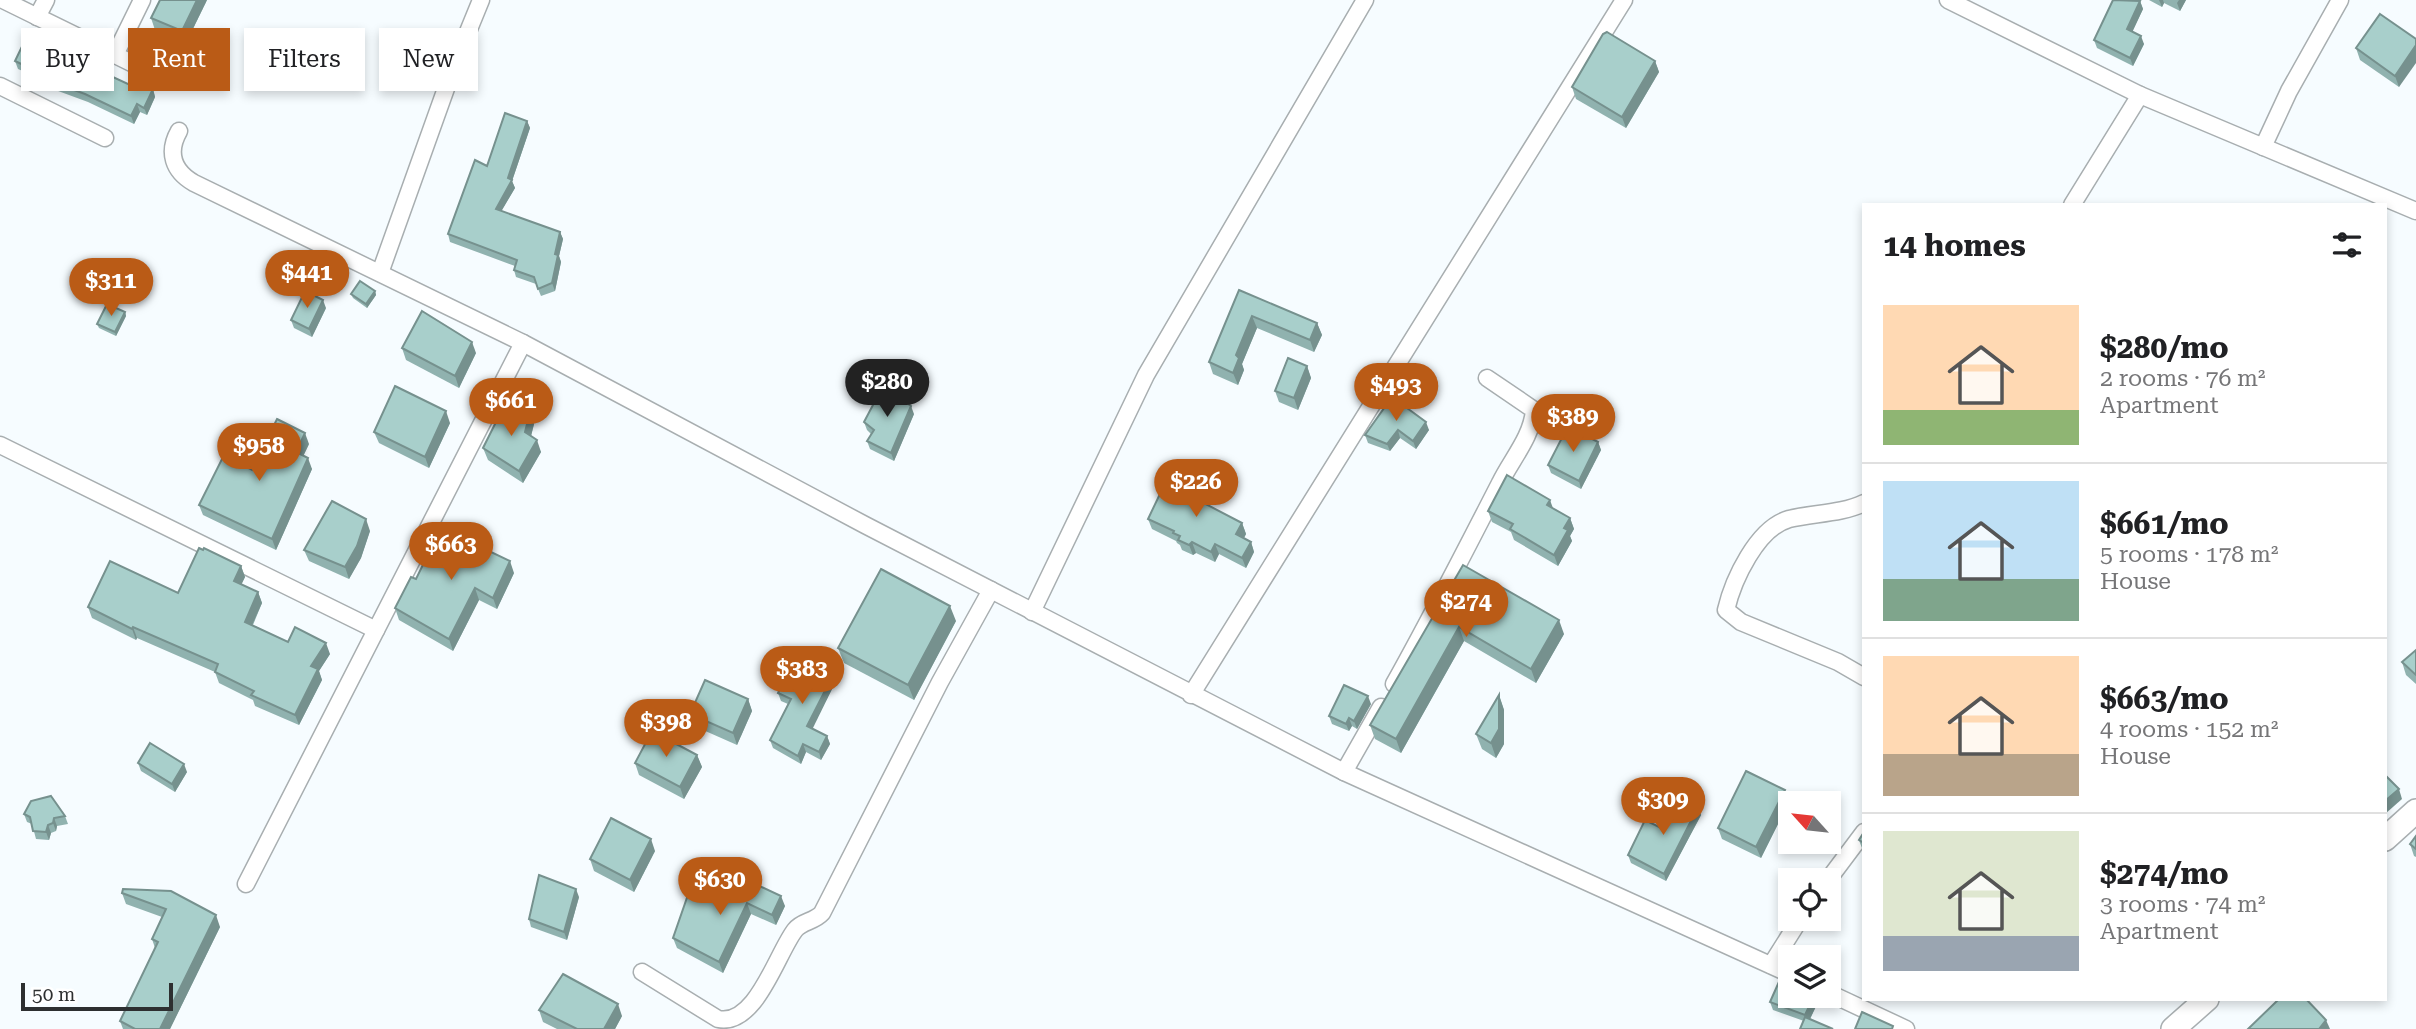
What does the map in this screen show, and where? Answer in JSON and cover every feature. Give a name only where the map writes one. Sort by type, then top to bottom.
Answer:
[{"type":"main road","points":[[2387,837],[2416,811]]},
{"type":"main road","points":[[2173,1029],[2205,1001]]},
{"type":"street","points":[[3,0],[128,61]]},
{"type":"street","points":[[37,17],[46,0]]},
{"type":"street","points":[[115,55],[142,0]]},
{"type":"street","points":[[380,273],[454,66],[481,0]]},
{"type":"street","points":[[1032,612],[1146,375],[1365,0]]},
{"type":"street","points":[[1191,695],[1624,0]]},
{"type":"street","points":[[1948,0],[2140,95],[2416,211]]},
{"type":"street","points":[[2263,147],[2289,92],[2340,0]]},
{"type":"street","points":[[0,86],[105,138]]},
{"type":"street","points":[[2073,203],[2140,95]]},
{"type":"street","points":[[179,131],[172,146],[172,155],[178,172],[185,178],[523,344],[1191,695],[1344,772],[1778,968]]},
{"type":"street","points":[[246,884],[523,344]]},
{"type":"street","points":[[1344,772],[1443,598],[1533,423],[1534,410],[1487,378]]},
{"type":"street","points":[[0,445],[376,631]]},
{"type":"street","points":[[1862,503],[1787,520],[1772,526],[1757,542],[1730,591],[1726,610],[1741,622],[1838,662],[1862,676]]},
{"type":"street","points":[[642,972],[718,1019],[733,1019],[746,1010],[764,987],[797,928],[817,919],[822,913],[940,682],[991,590]]},
{"type":"street","points":[[1837,868],[1862,835]]},
{"type":"street","points":[[1771,965],[1792,931]]},
{"type":"street","points":[[1841,999],[1906,1029]]},
{"type":"building","points":[[160,0],[197,0],[183,28],[175,28],[151,18]]},
{"type":"building","points":[[2113,0],[2140,1],[2127,29],[2141,36],[2130,58],[2094,40]]},
{"type":"building","points":[[2380,14],[2416,39],[2416,45],[2395,76],[2356,48]]},
{"type":"building","points":[[1607,32],[1655,61],[1622,117],[1572,87],[1603,34]]},
{"type":"building","points":[[21,48],[21,64],[15,61]]},
{"type":"building","points":[[114,78],[128,84],[128,91],[152,91],[144,108],[137,104],[131,116],[77,91],[114,91]]},
{"type":"building","points":[[505,113],[527,121],[508,178],[512,180],[496,209],[560,232],[552,283],[538,289],[534,277],[514,270],[517,260],[448,234],[475,160],[487,166]]},
{"type":"building","points":[[360,281],[375,291],[366,304],[351,294]]},
{"type":"building","points":[[1239,290],[1317,323],[1310,340],[1252,316],[1236,355],[1239,358],[1233,373],[1209,362]]},
{"type":"building","points":[[305,291],[323,300],[309,329],[291,320]]},
{"type":"building","points":[[107,304],[125,312],[115,332],[97,324]]},
{"type":"building","points":[[422,311],[472,342],[455,376],[402,348]]},
{"type":"building","points":[[1288,358],[1307,366],[1294,398],[1275,391]]},
{"type":"building","points":[[395,386],[446,411],[425,457],[374,432]]},
{"type":"building","points":[[883,386],[911,406],[891,453],[867,441],[874,430],[864,422]]},
{"type":"building","points":[[1392,397],[1426,422],[1413,441],[1398,430],[1387,444],[1365,435]]},
{"type":"building","points":[[512,403],[530,412],[525,432],[537,440],[519,471],[483,448],[498,418],[502,420]]},
{"type":"building","points":[[277,419],[305,433],[296,452],[308,458],[272,539],[199,505],[224,455],[252,470]]},
{"type":"building","points":[[1568,426],[1598,442],[1579,481],[1548,465]]},
{"type":"building","points":[[1169,475],[1203,491],[1196,499],[1242,523],[1236,534],[1251,542],[1242,558],[1215,544],[1211,552],[1192,542],[1189,545],[1178,540],[1180,536],[1173,533],[1174,531],[1148,519]]},
{"type":"building","points":[[1507,475],[1550,500],[1547,505],[1570,518],[1564,528],[1568,530],[1554,555],[1510,529],[1513,524],[1488,511]]},
{"type":"building","points":[[332,501],[366,519],[357,546],[345,567],[304,550]]},
{"type":"building","points":[[441,528],[510,561],[493,598],[475,588],[449,639],[395,608],[411,577],[416,579]]},
{"type":"building","points":[[199,548],[241,566],[234,581],[258,592],[245,622],[288,642],[295,627],[326,643],[311,666],[318,669],[295,715],[251,695],[254,691],[215,672],[218,664],[133,627],[132,629],[88,607],[110,561],[178,593]]},
{"type":"building","points":[[1463,565],[1559,620],[1531,669],[1459,627],[1396,739],[1370,725]]},
{"type":"building","points":[[881,569],[950,606],[908,685],[838,648]]},
{"type":"building","points":[[2416,650],[2416,675],[2402,662]]},
{"type":"building","points":[[797,655],[834,673],[807,726],[827,736],[819,752],[803,744],[798,756],[770,740],[791,699],[778,693]]},
{"type":"building","points":[[705,680],[748,699],[733,733],[690,714]]},
{"type":"building","points":[[1344,685],[1368,696],[1354,721],[1349,718],[1346,724],[1329,716]]},
{"type":"building","points":[[1499,695],[1499,729],[1491,743],[1476,734]]},
{"type":"building","points":[[652,731],[697,755],[680,787],[635,763]]},
{"type":"building","points":[[150,743],[184,764],[172,784],[138,763]]},
{"type":"building","points":[[1746,771],[1785,790],[1778,791],[1778,804],[1756,847],[1718,828]]},
{"type":"building","points":[[2387,777],[2399,789],[2387,799]]},
{"type":"building","points":[[51,796],[65,816],[54,818],[46,832],[33,831],[30,817],[24,814],[31,801]]},
{"type":"building","points":[[1677,797],[1698,807],[1664,874],[1628,855],[1645,820],[1661,828]]},
{"type":"building","points":[[611,818],[651,839],[630,880],[590,859]]},
{"type":"building","points":[[2416,836],[2416,849],[2410,844]]},
{"type":"building","points":[[539,875],[576,889],[564,932],[529,919]]},
{"type":"building","points":[[736,875],[781,896],[772,915],[747,903],[719,962],[673,938],[690,889],[722,907]]},
{"type":"building","points":[[123,889],[171,891],[216,915],[160,1029],[135,1029],[120,1021],[158,942],[152,939],[166,909],[122,893]]},
{"type":"building","points":[[563,974],[618,1004],[604,1029],[577,1029],[539,1010]]},
{"type":"building","points":[[1778,984],[1778,1005],[1770,1002]]},
{"type":"building","points":[[2277,1001],[2308,1001],[2326,1020],[2319,1029],[2248,1029]]},
{"type":"building","points":[[1786,1008],[1808,1008],[1805,1015]]},
{"type":"building","points":[[1862,1012],[1893,1026],[1892,1029],[1855,1029]]},
{"type":"building","points":[[1805,1017],[1833,1029],[1800,1029]]}]
